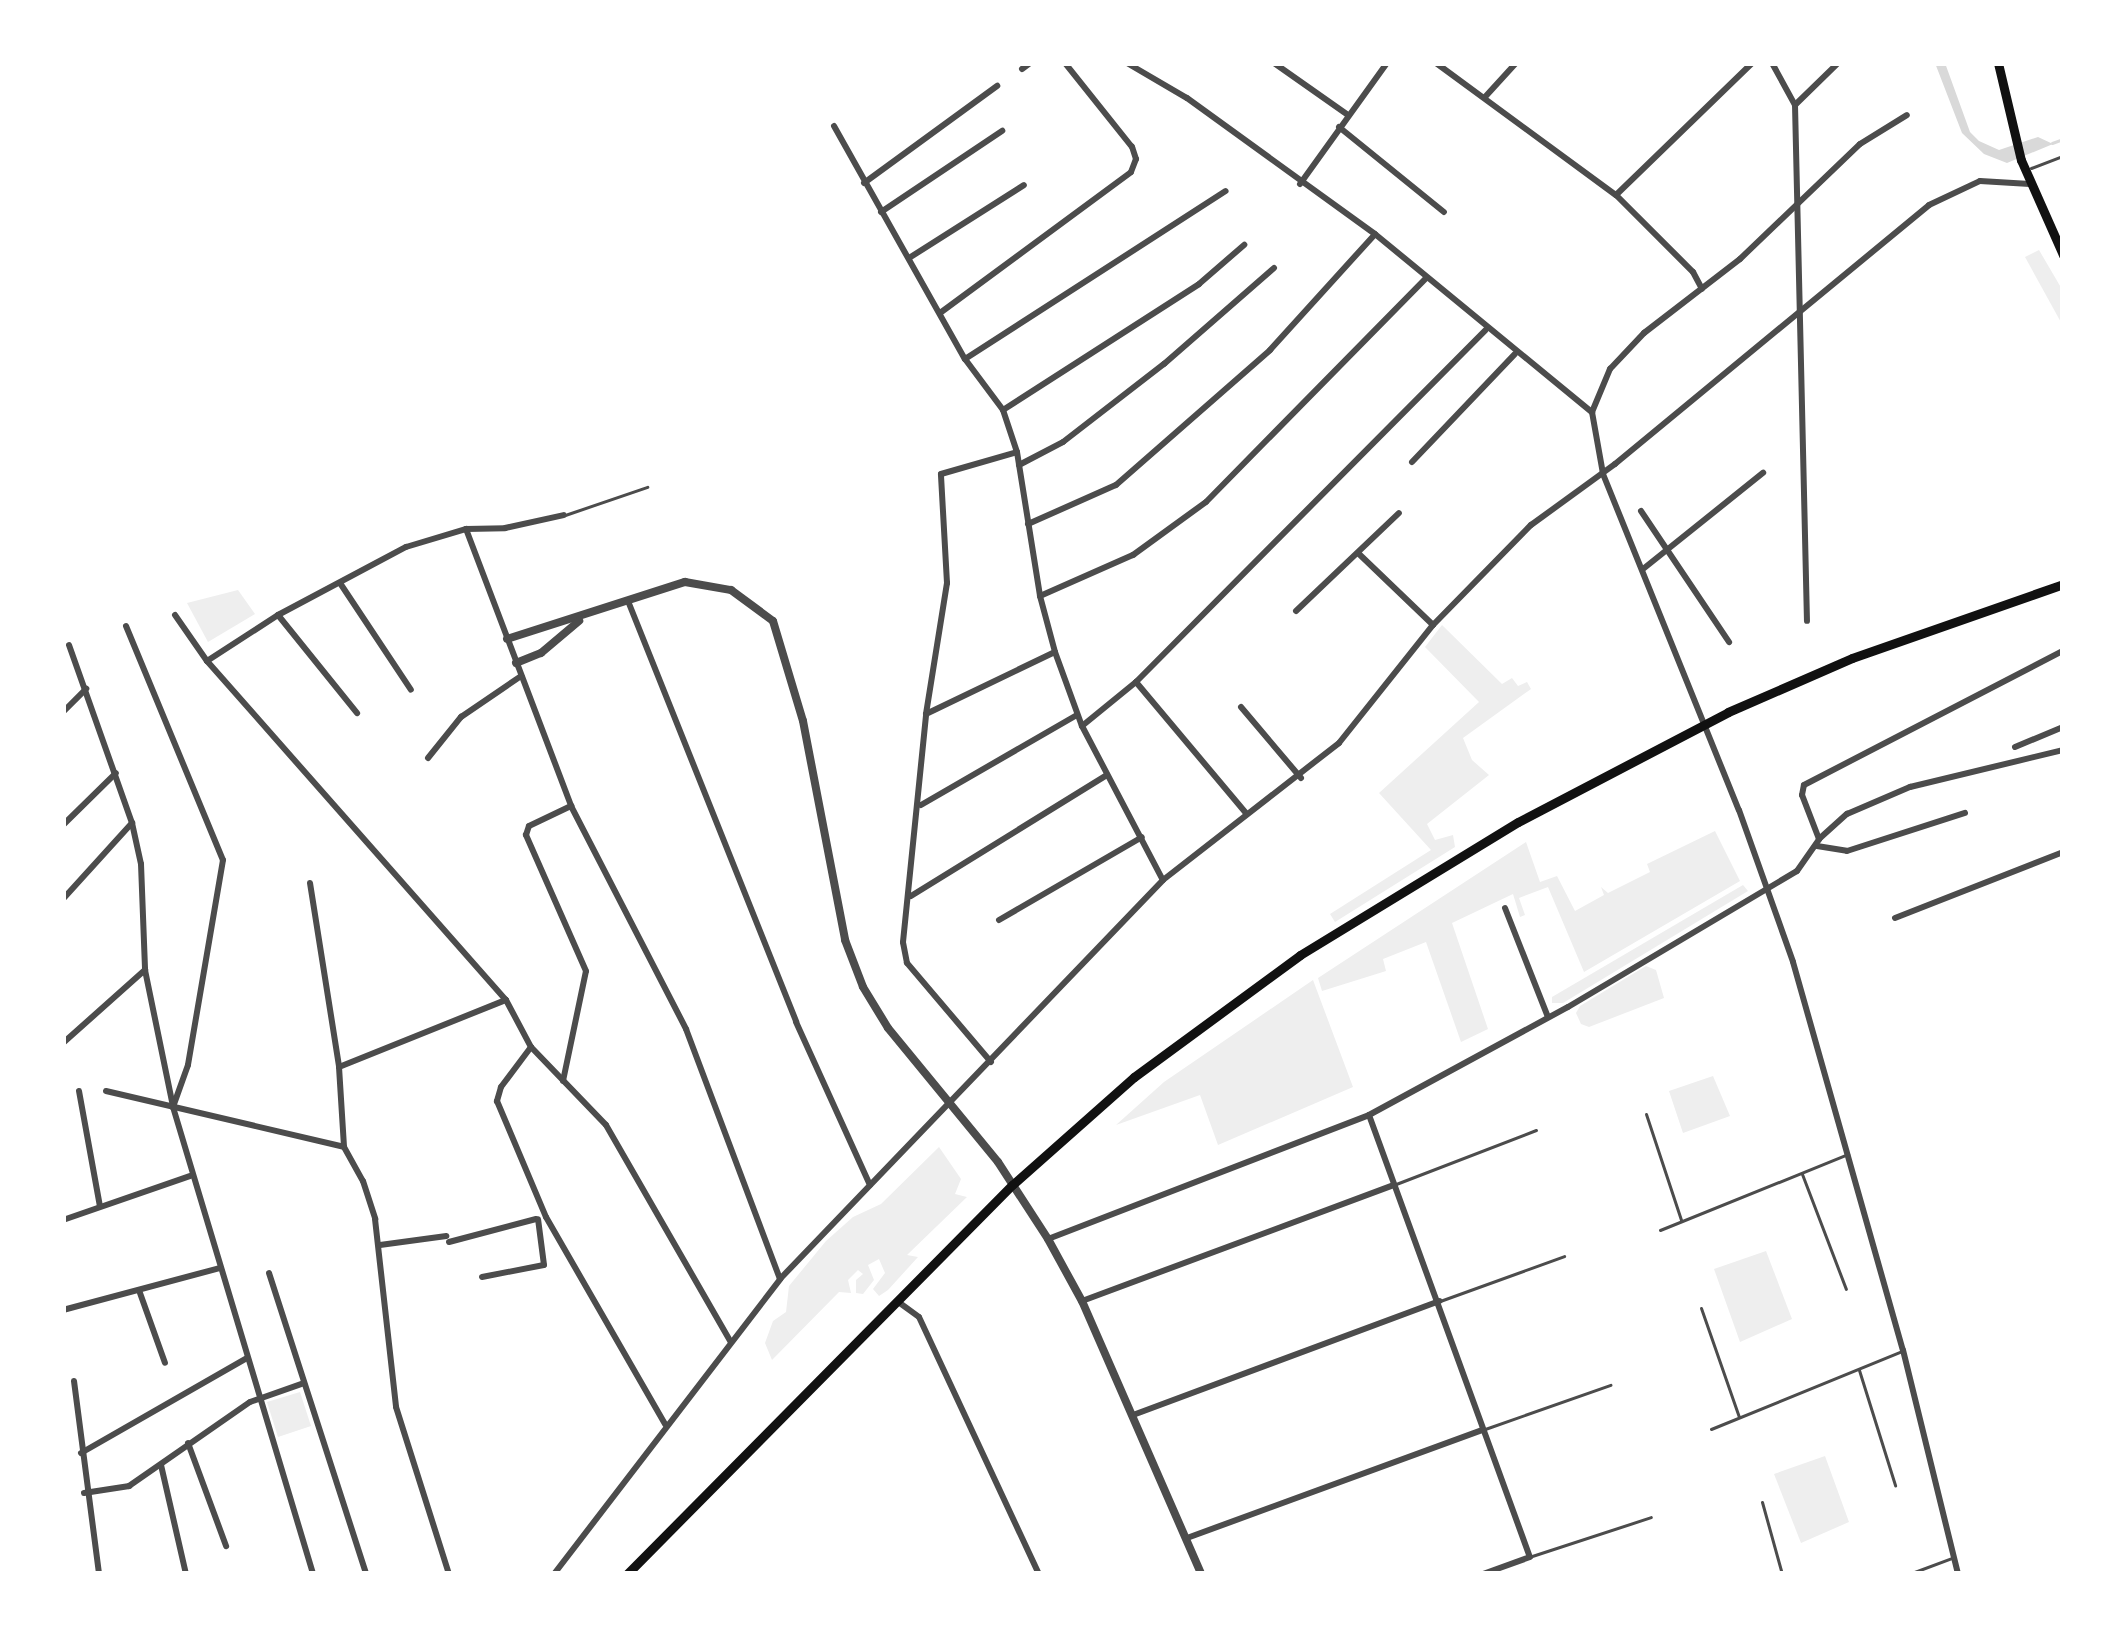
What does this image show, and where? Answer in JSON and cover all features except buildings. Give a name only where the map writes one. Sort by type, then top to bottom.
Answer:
[{"type":"main road","points":[[1998,63],[2022,165],[2063,255]]},
{"type":"main road","points":[[627,1574],[1012,1185],[1134,1077],[1300,955],[1518,821],[1701,726],[1832,666],[2063,586]]},
{"type":"street","points":[[940,313],[1132,172],[1132,147],[1065,63]]},
{"type":"street","points":[[1127,63],[1187,98],[1375,234],[1486,331],[1592,412]]},
{"type":"street","points":[[1274,63],[1348,115]]},
{"type":"street","points":[[1300,184],[1384,66],[1374,63]]},
{"type":"street","points":[[1436,63],[1616,195],[1693,272],[1702,290]]},
{"type":"street","points":[[1485,97],[1516,63]]},
{"type":"street","points":[[1616,195],[1752,63]]},
{"type":"street","points":[[1772,63],[1795,105],[1807,621]]},
{"type":"street","points":[[1795,105],[1838,63]]},
{"type":"street","points":[[864,183],[997,86]]},
{"type":"street","points":[[1907,115],[1860,144],[1702,290],[1644,333],[1610,369],[1592,412],[1603,474],[1769,888],[1904,1350],[1958,1574]]},
{"type":"street","points":[[834,126],[965,359],[1003,410],[1017,452],[1040,596],[1055,652],[1082,726],[1163,880]]},
{"type":"street","points":[[1339,127],[1444,212]]},
{"type":"street","points":[[881,212],[1002,131]]},
{"type":"street","points":[[554,1574],[780,1280],[1163,880],[1246,814],[1301,778],[1370,708],[1433,625],[1531,525],[1603,474],[1945,195],[1989,180],[2030,184]]},
{"type":"street","points":[[910,259],[1024,185]]},
{"type":"street","points":[[965,359],[1226,190]]},
{"type":"street","points":[[1028,524],[1116,485],[1270,350],[1375,234]]},
{"type":"street","points":[[1003,410],[1199,284],[1244,245]]},
{"type":"street","points":[[1019,466],[1063,442],[1164,364],[1274,268]]},
{"type":"street","points":[[1040,596],[1133,555],[1205,502],[1427,277]]},
{"type":"street","points":[[1082,726],[1136,682],[1486,331]]},
{"type":"street","points":[[1412,462],[1516,354]]},
{"type":"street","points":[[991,1063],[907,963],[903,942],[921,805],[926,714],[947,584],[941,474],[1017,452]]},
{"type":"street","points":[[1643,569],[1763,472]]},
{"type":"street","points":[[1641,511],[1729,642]]},
{"type":"street","points":[[1296,611],[1399,513]]},
{"type":"street","points":[[207,661],[278,615],[406,547],[466,529],[505,528],[564,515]]},
{"type":"street","points":[[466,529],[571,806],[686,1029],[780,1280]]},
{"type":"street","points":[[1357,553],[1433,625]]},
{"type":"street","points":[[339,581],[411,690]]},
{"type":"street","points":[[507,639],[580,620],[672,583],[700,582],[746,597],[773,621],[786,650],[803,721],[852,962],[888,1028],[952,1103],[1048,1239],[1082,1301],[1201,1574]]},
{"type":"street","points":[[626,598],[796,1022],[870,1185]]},
{"type":"street","points":[[175,614],[207,661],[506,1000],[531,1047],[606,1125],[732,1343]]},
{"type":"street","points":[[278,615],[357,713]]},
{"type":"street","points":[[516,663],[541,653],[580,620]]},
{"type":"street","points":[[125,626],[135,657],[160,699],[223,860],[188,1065],[173,1107]]},
{"type":"street","points":[[68,645],[132,823],[141,864],[146,970],[173,1107],[309,1572]]},
{"type":"street","points":[[1818,842],[1802,795],[1804,785],[2063,651]]},
{"type":"street","points":[[926,714],[1055,652]]},
{"type":"street","points":[[428,758],[461,717],[520,676]]},
{"type":"street","points":[[1136,682],[1246,814]]},
{"type":"street","points":[[63,712],[87,688]]},
{"type":"street","points":[[1241,706],[1301,778]]},
{"type":"street","points":[[921,805],[1077,715]]},
{"type":"street","points":[[2015,747],[2063,727]]},
{"type":"street","points":[[1048,1239],[1369,1114],[1548,1017],[1797,871],[1847,814],[1910,787],[2063,751]]},
{"type":"street","points":[[63,825],[117,772]]},
{"type":"street","points":[[910,897],[1107,775]]},
{"type":"street","points":[[563,1082],[586,971],[526,835],[529,826],[571,806]]},
{"type":"street","points":[[1818,842],[1847,851],[1965,813]]},
{"type":"street","points":[[63,899],[132,823]]},
{"type":"street","points":[[999,920],[1142,837]]},
{"type":"street","points":[[1895,917],[2063,852]]},
{"type":"street","points":[[310,883],[339,1067],[344,1148],[363,1180],[380,1246],[396,1407],[449,1574]]},
{"type":"street","points":[[1505,908],[1548,1017]]},
{"type":"street","points":[[63,1043],[146,970]]},
{"type":"street","points":[[339,1067],[506,1000]]},
{"type":"street","points":[[531,1047],[501,1087],[497,1101],[542,1218],[665,1424]]},
{"type":"street","points":[[79,1091],[100,1206]]},
{"type":"street","points":[[106,1091],[344,1148]]},
{"type":"street","points":[[1369,1114],[1530,1557],[1483,1574]]},
{"type":"street","points":[[63,1220],[191,1176]]},
{"type":"street","points":[[1082,1301],[1394,1185]]},
{"type":"street","points":[[380,1246],[447,1239],[542,1218]]},
{"type":"street","points":[[482,1277],[544,1264],[542,1218]]},
{"type":"street","points":[[63,1310],[220,1268]]},
{"type":"street","points":[[269,1273],[366,1574]]},
{"type":"street","points":[[140,1293],[165,1363]]},
{"type":"street","points":[[897,1301],[919,1317],[1039,1574]]},
{"type":"street","points":[[1133,1415],[1439,1301]]},
{"type":"street","points":[[81,1453],[247,1358]]},
{"type":"street","points":[[74,1381],[99,1574]]},
{"type":"street","points":[[85,1493],[129,1486],[258,1397],[304,1383]]},
{"type":"street","points":[[1187,1538],[1483,1429]]},
{"type":"street","points":[[188,1443],[226,1546]]},
{"type":"street","points":[[160,1465],[186,1574]]},
{"type":"lane","points":[[2022,165],[2063,156]]},
{"type":"lane","points":[[564,515],[647,487]]},
{"type":"lane","points":[[1646,1114],[1681,1222]]},
{"type":"lane","points":[[1394,1185],[1535,1130]]},
{"type":"lane","points":[[1660,1230],[1849,1154]]},
{"type":"lane","points":[[1802,1173],[1846,1289]]},
{"type":"lane","points":[[1439,1301],[1564,1256]]},
{"type":"lane","points":[[1701,1308],[1740,1418]]},
{"type":"lane","points":[[1711,1429],[1904,1350]]},
{"type":"lane","points":[[1858,1369],[1895,1485]]},
{"type":"lane","points":[[1483,1429],[1610,1385]]},
{"type":"lane","points":[[1762,1502],[1782,1574]]},
{"type":"lane","points":[[1530,1557],[1651,1517]]},
{"type":"lane","points":[[1909,1574],[1956,1557]]},
{"type":"shaded area","points":[[1935,63],[1945,63],[1970,132],[1979,141],[1999,150],[2038,137],[2053,144],[2007,163],[1984,154],[1962,133]]},
{"type":"shaded area","points":[[2039,250],[2063,291],[2063,326],[2025,257]]},
{"type":"shaded area","points":[[238,590],[255,614],[208,642],[187,603]]},
{"type":"shaded area","points":[[1442,625],[1502,684],[1512,678],[1518,686],[1527,682],[1531,689],[1463,738],[1472,760],[1489,775],[1427,824],[1435,840],[1453,835],[1455,847],[1335,922],[1330,914],[1431,850],[1379,793],[1479,702],[1425,647]]},
{"type":"shaded area","points":[[1715,831],[1740,881],[1584,972],[1548,887],[1519,898],[1525,915],[1520,917],[1513,894],[1452,923],[1488,1029],[1461,1042],[1426,942],[1383,959],[1386,971],[1322,991],[1318,978],[1526,842],[1540,882],[1557,876],[1575,911],[1604,895],[1601,887],[1608,893],[1650,872],[1647,864]]},
{"type":"shaded area","points":[[1743,885],[1748,891],[1563,1003],[1552,1003],[1552,997]]},
{"type":"shaded area","points":[[1646,966],[1656,970],[1664,998],[1589,1027],[1581,1024],[1576,1013],[1580,1006]]},
{"type":"shaded area","points":[[1313,980],[1353,1087],[1218,1145],[1200,1095],[1116,1125],[1164,1082]]},
{"type":"shaded area","points":[[1713,1076],[1730,1116],[1683,1133],[1669,1091]]},
{"type":"shaded area","points":[[939,1147],[961,1179],[955,1194],[967,1197],[907,1255],[918,1257],[888,1290],[879,1296],[873,1289],[885,1273],[879,1259],[868,1265],[874,1280],[863,1294],[856,1293],[856,1280],[863,1274],[858,1270],[848,1280],[851,1293],[839,1292],[772,1360],[765,1343],[773,1321],[786,1312],[789,1286],[826,1241],[853,1217],[881,1204]]},
{"type":"shaded area","points":[[1766,1251],[1792,1319],[1740,1342],[1714,1269]]},
{"type":"shaded area","points":[[300,1392],[311,1426],[278,1437],[267,1402]]},
{"type":"shaded area","points":[[1825,1456],[1849,1522],[1801,1543],[1774,1474]]},
{"type":"waterway","points":[[2052,143],[2063,139]]}]
